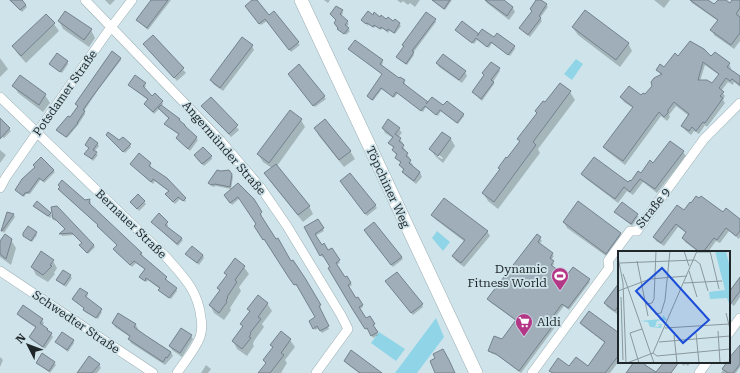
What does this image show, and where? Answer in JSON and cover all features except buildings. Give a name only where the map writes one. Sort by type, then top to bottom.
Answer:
[{"type":"street","name":"Angermünder Straße","points":[[84,0],[220,140],[261,188],[287,226],[342,315],[348,329],[316,373]]},
{"type":"street","name":"Potsdamer Straße","points":[[0,188],[6,177],[132,0]]},
{"type":"street","name":"Töpchiner Weg","points":[[300,0],[476,373]]},
{"type":"street","name":"Bernauer Straße","points":[[0,97],[166,258],[194,292],[201,313],[202,323],[200,336],[189,356],[177,373]]},
{"type":"street","name":"Straße 9","points":[[532,373],[609,268],[608,261],[630,231],[637,231],[704,139],[740,103]]},
{"type":"street","name":"Schwedter Straße","points":[[0,271],[152,373]]},
{"type":"street","points":[[730,332],[740,318]]},
{"type":"street","points":[[699,373],[706,363]]},
{"type":"shaded area","points":[[576,59],[583,64],[572,80],[564,74]]},
{"type":"shaded area","points":[[437,231],[450,242],[443,251],[432,238]]},
{"type":"shaded area","points":[[436,318],[444,337],[417,373],[395,373]]},
{"type":"shaded area","points":[[379,332],[405,349],[396,361],[371,343]]},
{"type":"place","name":"Dynamic Fitness World","points":[[560,291]]},
{"type":"place","name":"Aldi","points":[[524,337]]}]
